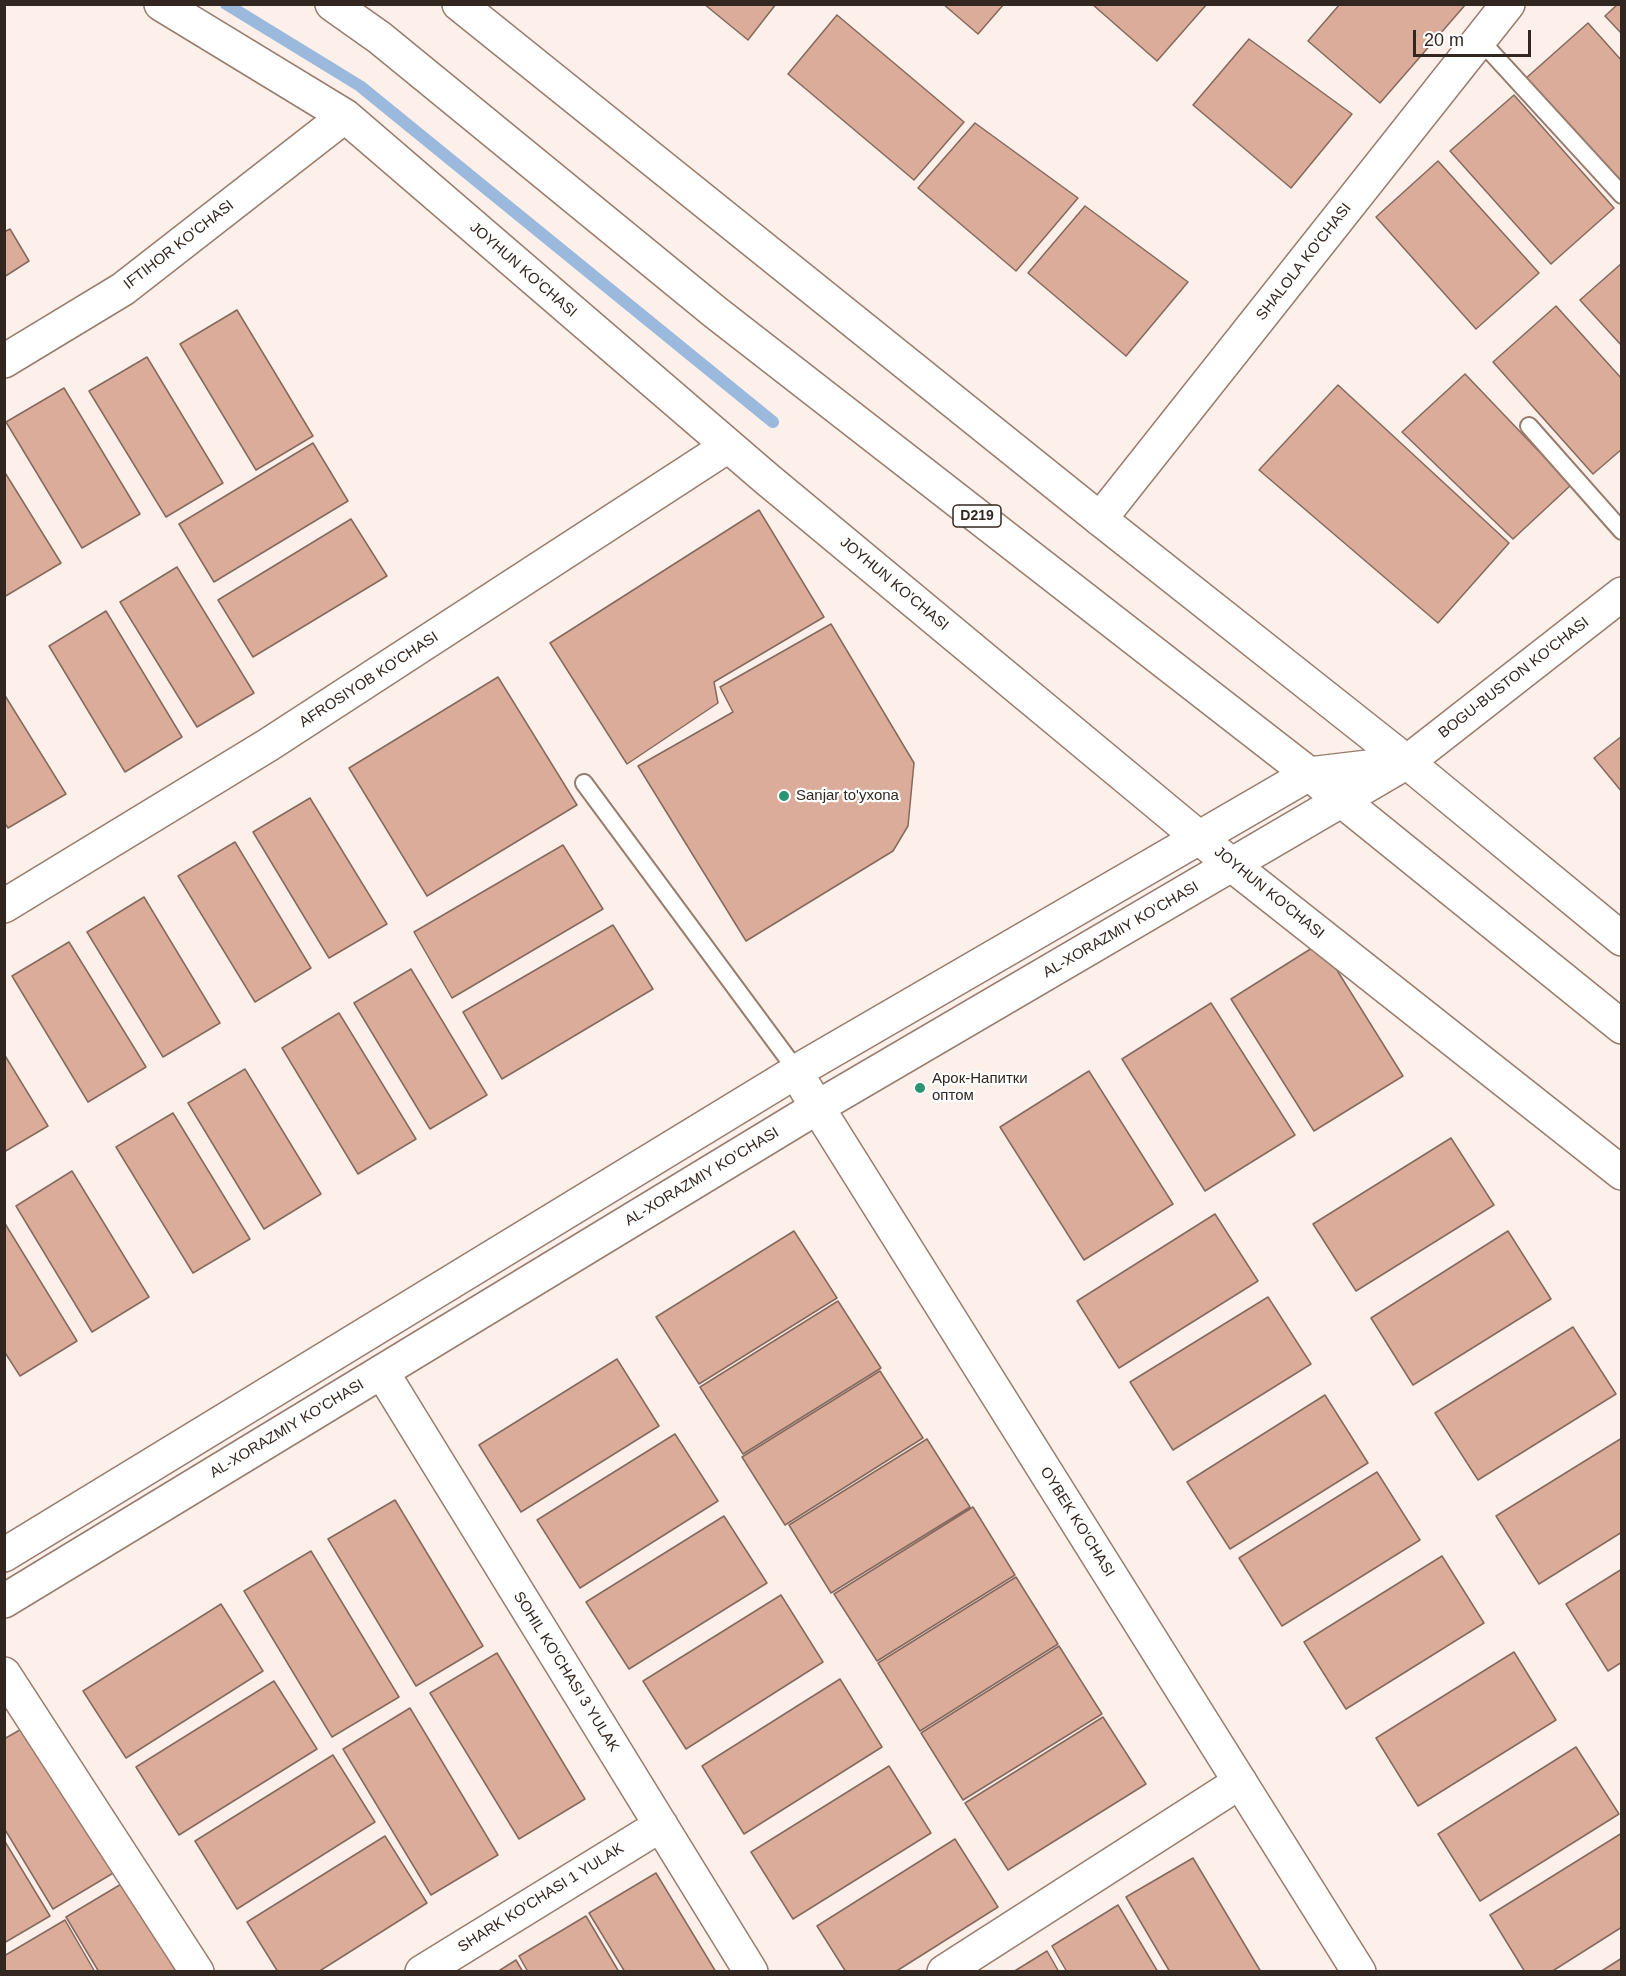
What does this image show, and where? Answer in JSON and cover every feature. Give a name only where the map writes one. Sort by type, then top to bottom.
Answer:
[{"type":"street","name":"JOYHUN KO'CHASI","points":[[161,4],[345,116],[728,446],[1232,865],[1622,1173]]},
{"type":"street","name":"D219","points":[[332,4],[380,38],[715,312],[1309,774],[1622,1026]]},
{"type":"street","points":[[459,4],[1100,519],[1407,762],[1622,939]]},
{"type":"street","name":"SHALOLA KO'CHASI","points":[[1100,519],[1508,4]]},
{"type":"street","name":"IFTIHOR KO'CHASI","points":[[4,361],[123,289],[345,116]]},
{"type":"street","name":"AFROSIYOB KO'CHASI","points":[[4,906],[268,745],[728,446]]},
{"type":"street","name":"BOGU-BUSTON KO'CHASI","points":[[1407,762],[1622,594]]},
{"type":"street","points":[[4,1555],[797,1071],[1309,774],[1407,762]]},
{"type":"street","name":"AL-XORAZMIY KO’CHASI","points":[[4,1601],[816,1107],[1407,762]]},
{"type":"street","name":"OYBEK KO'CHASI","points":[[797,1071],[816,1107],[1359,1971]]},
{"type":"street","name":"SOHIL KO'CHASI 3 YULAK","points":[[382,1372],[751,1971]]},
{"type":"street","points":[[4,1674],[197,1971]]},
{"type":"street","points":[[944,1971],[1240,1782]]},
{"type":"street","name":"SHARK KO'CHASI 1 YULAK","points":[[422,1971],[661,1825]]},
{"type":"lane","points":[[1480,40],[1622,195]]},
{"type":"lane","points":[[1529,426],[1622,531]]},
{"type":"lane","points":[[584,783],[797,1071]]},
{"type":"building","points":[[704,4],[776,4],[748,40]]},
{"type":"building","points":[[943,4],[1004,4],[978,34]]},
{"type":"building","points":[[1092,4],[1207,4],[1157,61]]},
{"type":"building","points":[[1340,4],[1466,4],[1380,103],[1308,41]]},
{"type":"building","points":[[1618,4],[1622,4],[1622,34],[1605,16]]},
{"type":"building","points":[[837,15],[964,122],[914,180],[788,74]]},
{"type":"building","points":[[1588,23],[1622,61],[1622,187],[1525,79]]},
{"type":"building","points":[[1249,39],[1352,114],[1291,188],[1193,105]]},
{"type":"building","points":[[1514,95],[1614,208],[1551,264],[1450,151]]},
{"type":"building","points":[[975,123],[1078,198],[1016,271],[918,188]]},
{"type":"building","points":[[1438,161],[1539,273],[1476,329],[1376,217]]},
{"type":"building","points":[[1085,206],[1188,282],[1126,356],[1028,273]]},
{"type":"building","points":[[10,229],[29,261],[4,277],[4,232]]},
{"type":"building","points":[[1622,263],[1622,346],[1580,300]]},
{"type":"building","points":[[1556,306],[1622,379],[1622,449],[1593,474],[1493,362]]},
{"type":"building","points":[[237,310],[313,436],[256,470],[180,344]]},
{"type":"building","points":[[147,357],[223,483],[166,517],[89,391]]},
{"type":"building","points":[[1465,374],[1571,485],[1513,539],[1402,432]]},
{"type":"building","points":[[1338,385],[1509,543],[1438,623],[1259,470]]},
{"type":"building","points":[[64,388],[140,514],[82,548],[6,422]]},
{"type":"building","points":[[313,443],[348,501],[214,582],[179,524]]},
{"type":"building","points":[[4,471],[61,563],[4,597]]},
{"type":"building","points":[[759,510],[824,617],[714,682],[718,703],[627,764],[550,643]]},
{"type":"building","points":[[351,519],[387,576],[253,657],[218,600]]},
{"type":"building","points":[[177,567],[254,693],[197,727],[120,602]]},
{"type":"building","points":[[106,611],[182,737],[125,772],[49,646]]},
{"type":"building","name":"Sanjar to'yxona","points":[[831,624],[914,763],[908,826],[893,851],[746,941],[638,766],[733,712],[720,687]]},
{"type":"building","points":[[498,677],[577,805],[427,896],[349,768]]},
{"type":"building","points":[[4,694],[66,794],[8,828],[4,822]]},
{"type":"building","points":[[1622,736],[1622,792],[1594,758]]},
{"type":"building","points":[[310,798],[387,924],[329,958],[253,832]]},
{"type":"building","points":[[235,842],[311,968],[255,1002],[178,876]]},
{"type":"building","points":[[563,845],[603,909],[452,998],[414,932]]},
{"type":"building","points":[[144,897],[220,1023],[163,1057],[87,932]]},
{"type":"building","points":[[613,925],[653,989],[502,1079],[463,1012]]},
{"type":"building","points":[[69,942],[146,1067],[88,1102],[12,976]]},
{"type":"building","points":[[1320,943],[1403,1076],[1314,1131],[1231,999]]},
{"type":"building","points":[[411,969],[487,1095],[430,1129],[354,1003]]},
{"type":"building","points":[[1211,1003],[1295,1135],[1205,1191],[1122,1059]]},
{"type":"building","points":[[339,1013],[416,1139],[358,1174],[282,1048]]},
{"type":"building","points":[[4,1054],[48,1126],[4,1152]]},
{"type":"building","points":[[245,1069],[321,1194],[264,1229],[188,1103]]},
{"type":"building","points":[[1089,1071],[1173,1204],[1084,1260],[1000,1127]]},
{"type":"building","points":[[173,1113],[250,1239],[193,1273],[116,1147]]},
{"type":"building","points":[[1451,1138],[1494,1205],[1356,1291],[1313,1224]]},
{"type":"building","points":[[72,1171],[149,1297],[92,1332],[16,1206]]},
{"type":"building","points":[[1215,1214],[1258,1281],[1119,1368],[1077,1301]]},
{"type":"building","points":[[4,1222],[77,1341],[20,1376],[4,1351]]},
{"type":"building","points":[[794,1231],[837,1298],[699,1384],[656,1317]]},
{"type":"building","points":[[1508,1231],[1551,1299],[1413,1385],[1371,1318]]},
{"type":"building","points":[[1268,1297],[1311,1364],[1173,1450],[1130,1382]]},
{"type":"building","points":[[838,1301],[881,1368],[743,1454],[700,1387]]},
{"type":"building","points":[[1573,1327],[1616,1394],[1478,1480],[1435,1413]]},
{"type":"building","points":[[617,1359],[659,1426],[521,1512],[479,1445]]},
{"type":"building","points":[[880,1371],[923,1438],[785,1525],[742,1457]]},
{"type":"building","points":[[1325,1395],[1368,1463],[1230,1549],[1187,1482]]},
{"type":"building","points":[[675,1434],[718,1501],[580,1588],[537,1520]]},
{"type":"building","points":[[1622,1438],[1622,1532],[1539,1584],[1496,1516]]},
{"type":"building","points":[[927,1439],[970,1507],[831,1593],[789,1525]]},
{"type":"building","points":[[1377,1472],[1420,1540],[1282,1626],[1239,1558]]},
{"type":"building","points":[[395,1500],[483,1646],[416,1686],[328,1539]]},
{"type":"building","points":[[973,1507],[1015,1575],[877,1661],[834,1594]]},
{"type":"building","points":[[724,1516],[767,1583],[629,1669],[586,1602]]},
{"type":"building","points":[[311,1551],[399,1697],[332,1737],[244,1591]]},
{"type":"building","points":[[1442,1556],[1484,1623],[1346,1709],[1304,1642]]},
{"type":"building","points":[[1622,1569],[1622,1662],[1608,1671],[1566,1604]]},
{"type":"building","points":[[1016,1577],[1058,1644],[920,1731],[878,1663]]},
{"type":"building","points":[[781,1595],[823,1662],[686,1749],[643,1681]]},
{"type":"building","points":[[221,1604],[263,1671],[126,1758],[83,1691]]},
{"type":"building","points":[[1059,1646],[1102,1714],[963,1800],[921,1733]]},
{"type":"building","points":[[1514,1652],[1556,1720],[1418,1806],[1376,1738]]},
{"type":"building","points":[[497,1653],[585,1799],[519,1839],[430,1693]]},
{"type":"building","points":[[840,1679],[882,1747],[744,1834],[702,1766]]},
{"type":"building","points":[[274,1681],[317,1749],[179,1835],[136,1767]]},
{"type":"building","points":[[410,1708],[498,1855],[431,1895],[343,1749]]},
{"type":"building","points":[[1103,1717],[1146,1784],[1008,1870],[965,1803]]},
{"type":"building","points":[[32,1723],[120,1869],[53,1909],[4,1828],[4,1739]]},
{"type":"building","points":[[1576,1747],[1619,1814],[1480,1901],[1438,1834]]},
{"type":"building","points":[[333,1755],[375,1822],[237,1909],[195,1841]]},
{"type":"building","points":[[889,1766],[931,1833],[793,1919],[751,1852]]},
{"type":"building","points":[[1622,1833],[1622,1927],[1551,1972],[1525,1972],[1490,1915]]},
{"type":"building","points":[[385,1836],[427,1903],[318,1972],[278,1972],[247,1922]]},
{"type":"building","points":[[955,1839],[998,1907],[895,1972],[846,1972],[817,1926]]},
{"type":"building","points":[[4,1840],[50,1916],[4,1943]]},
{"type":"building","points":[[1193,1858],[1261,1972],[1170,1972],[1126,1897]]},
{"type":"building","points":[[656,1873],[716,1972],[625,1972],[589,1913]]},
{"type":"building","points":[[133,1877],[190,1972],[99,1972],[66,1917]]},
{"type":"building","points":[[1118,1905],[1158,1972],[1067,1972],[1052,1946]]},
{"type":"building","points":[[586,1916],[619,1972],[528,1972],[519,1956]]},
{"type":"building","points":[[65,1920],[95,1972],[4,1972],[4,1956]]},
{"type":"building","points":[[1047,1951],[1059,1972],[1013,1972]]},
{"type":"building","points":[[1622,1958],[1622,1972],[1600,1972]]},
{"type":"building","points":[[516,1960],[523,1972],[497,1972]]},
{"type":"waterway","points":[[226,4],[360,86],[773,422]]},
{"type":"place","name":"Sanjar to'yxona","points":[[784,796]]},
{"type":"place","name":"Арок-Напитки оптом","points":[[920,1088]]}]
